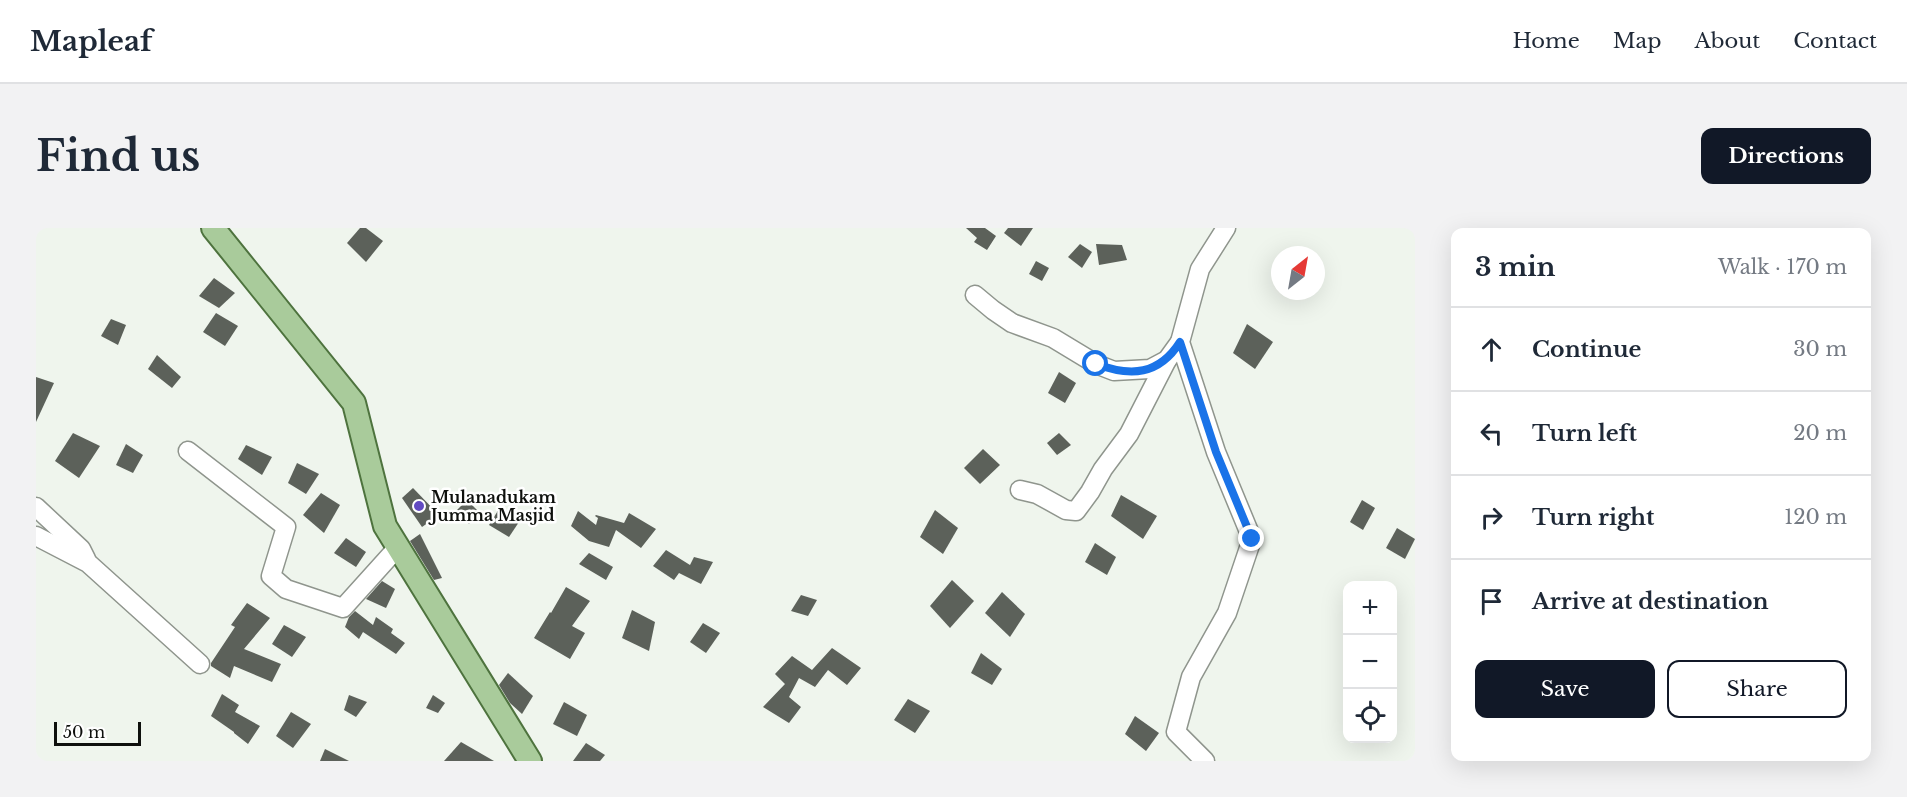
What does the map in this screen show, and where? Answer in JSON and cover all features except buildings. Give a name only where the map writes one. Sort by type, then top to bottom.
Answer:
[{"type":"main road","points":[[213,228],[354,403],[385,526],[530,761]]},
{"type":"street","points":[[1020,490],[1037,494],[1066,510],[1076,511],[1129,434],[1167,360],[1180,342],[1200,269],[1226,228]]},
{"type":"street","points":[[975,295],[1012,323],[1053,338],[1096,364],[1114,370],[1150,369],[1167,360]]},
{"type":"street","points":[[1180,342],[1216,452],[1252,539],[1227,613],[1191,677],[1176,732],[1205,761]]},
{"type":"street","points":[[188,452],[286,527],[271,576],[286,589],[343,608],[398,547]]},
{"type":"street","points":[[36,507],[81,549],[88,563]]},
{"type":"street","points":[[36,526],[52,535],[68,536]]},
{"type":"street","points":[[36,536],[88,563],[200,664]]},
{"type":"place","name":"Mulanadukam Jumma Masjid","points":[[419,506]]},
{"type":"route","points":[[1096,364],[1114,370],[1150,369],[1167,360],[1180,342],[1216,452],[1252,539]]}]
